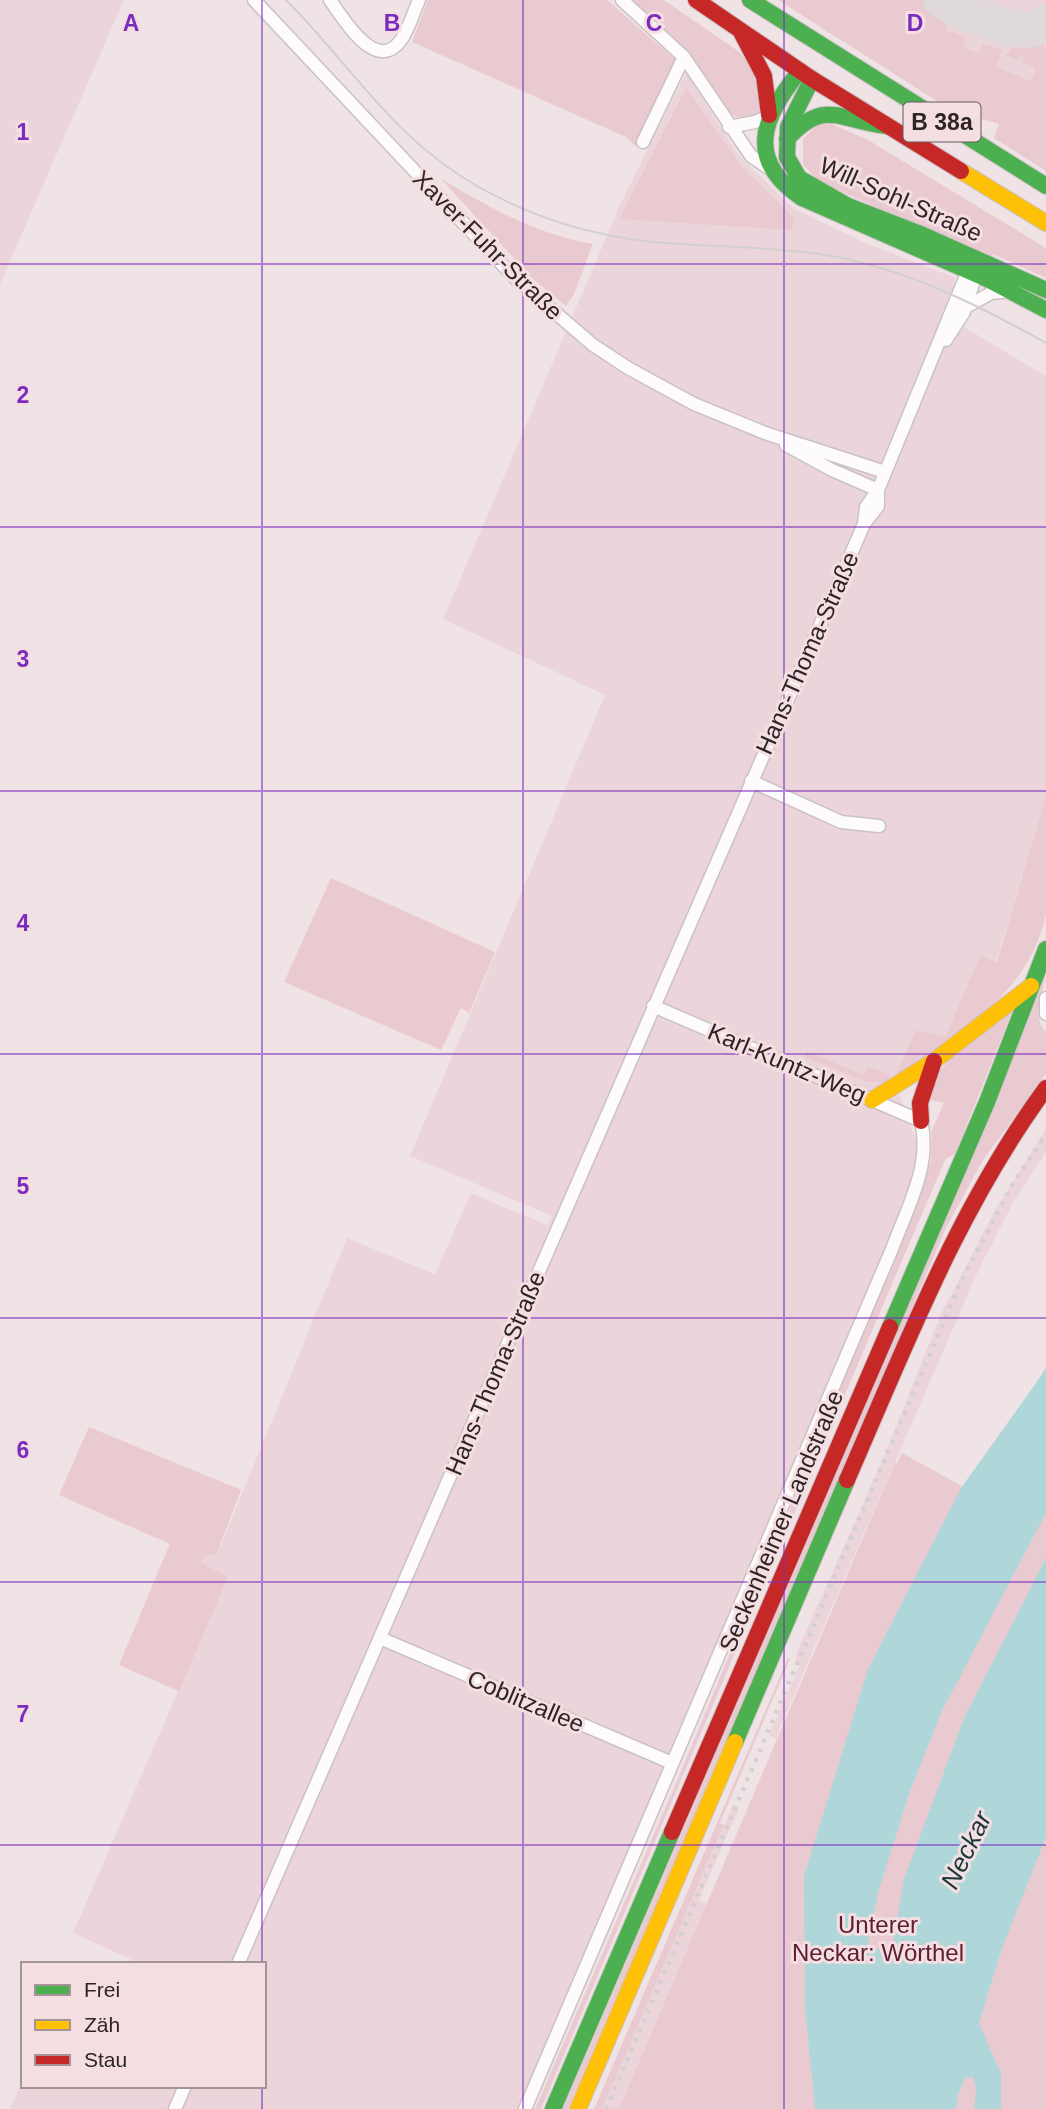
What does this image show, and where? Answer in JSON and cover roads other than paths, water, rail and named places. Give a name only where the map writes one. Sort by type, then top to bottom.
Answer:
[{"type":"main road","name":"B 38a","points":[[696,0],[809,71],[887,127],[1046,223]]},
{"type":"main road","name":"B 38a","points":[[750,0],[1046,186]]},
{"type":"main road","points":[[740,30],[764,76],[769,116],[764,149],[770,169]]},
{"type":"main road","points":[[786,139],[809,71],[809,39]]},
{"type":"main road","points":[[769,116],[809,71],[839,58]]},
{"type":"main road","points":[[786,139],[804,121],[822,113],[831,112],[852,121],[887,127]]},
{"type":"main road","name":"Will-Sohl-Straße","points":[[786,139],[789,161],[799,178],[848,206],[978,258],[1046,290]]},
{"type":"main road","name":"Will-Sohl-Straße","points":[[770,169],[781,185],[794,194],[972,273],[1046,310]]},
{"type":"main road","name":"Seckenheimer Landstraße","points":[[553,2109],[987,1102],[1046,949]]},
{"type":"main road","points":[[872,1100],[934,1061],[1034,984]]},
{"type":"main road","points":[[921,1121],[920,1103],[934,1061]]},
{"type":"main road","name":"Seckenheimer Landstraße","points":[[578,2109],[939,1267],[976,1191],[1004,1143],[1046,1088]]},
{"type":"street","name":"Xaver-Fuhr-Straße","points":[[254,0],[516,279],[565,323],[649,380],[694,404],[765,433],[885,472]]},
{"type":"street","points":[[330,0],[366,45],[384,50],[394,47],[402,39],[419,0]]},
{"type":"street","points":[[622,0],[684,57],[751,156],[770,169],[799,178]]},
{"type":"street","points":[[643,142],[684,57]]},
{"type":"street","points":[[729,127],[769,116]]},
{"type":"street","name":"Hans-Thoma-Straße","points":[[239,1962],[864,524],[866,507],[878,489],[978,258]]},
{"type":"street","name":"Hans-Thoma-Straße","points":[[934,358],[966,307],[972,273]]},
{"type":"street","points":[[966,307],[991,293],[1011,291]]},
{"type":"street","name":"Xaver-Fuhr-Straße","points":[[765,433],[832,470],[878,489]]},
{"type":"street","name":"Hans-Thoma-Straße","points":[[751,781],[841,822],[879,826]]},
{"type":"street","points":[[1046,998],[1046,1014]]},
{"type":"street","name":"Karl-Kuntz-Weg","points":[[653,1006],[921,1121]]},
{"type":"street","name":"Seckenheimer Landstraße","points":[[525,2109],[892,1249],[924,1162],[926,1142],[921,1121]]},
{"type":"street","name":"Coblitzallee","points":[[380,1638],[672,1763]]},
{"type":"street","points":[[175,2109],[184,2088]]},
{"type":"water","name":"Neckar","points":[[1046,1369],[1046,1513],[941,1713],[910,1791],[878,1893],[867,1949],[892,1949],[904,1879],[964,1718],[1046,1558],[1046,1837],[1002,1948],[979,2023],[1001,2074],[1001,2109],[974,2109],[976,2088],[973,2077],[965,2078],[958,2094],[956,2109],[815,2109],[805,2009],[804,1876],[868,1669],[961,1488]]},
{"type":"tram line","points":[[286,0],[375,101],[422,147],[479,187],[518,207],[559,222],[623,238],[802,252],[855,261],[939,289],[1046,343]]},
{"type":"railway","points":[[606,2109],[960,1284],[1012,1185],[1046,1134]]},
{"type":"park label","name":"Unterer Neckar: Wörthel","points":[[878,1938]]}]
